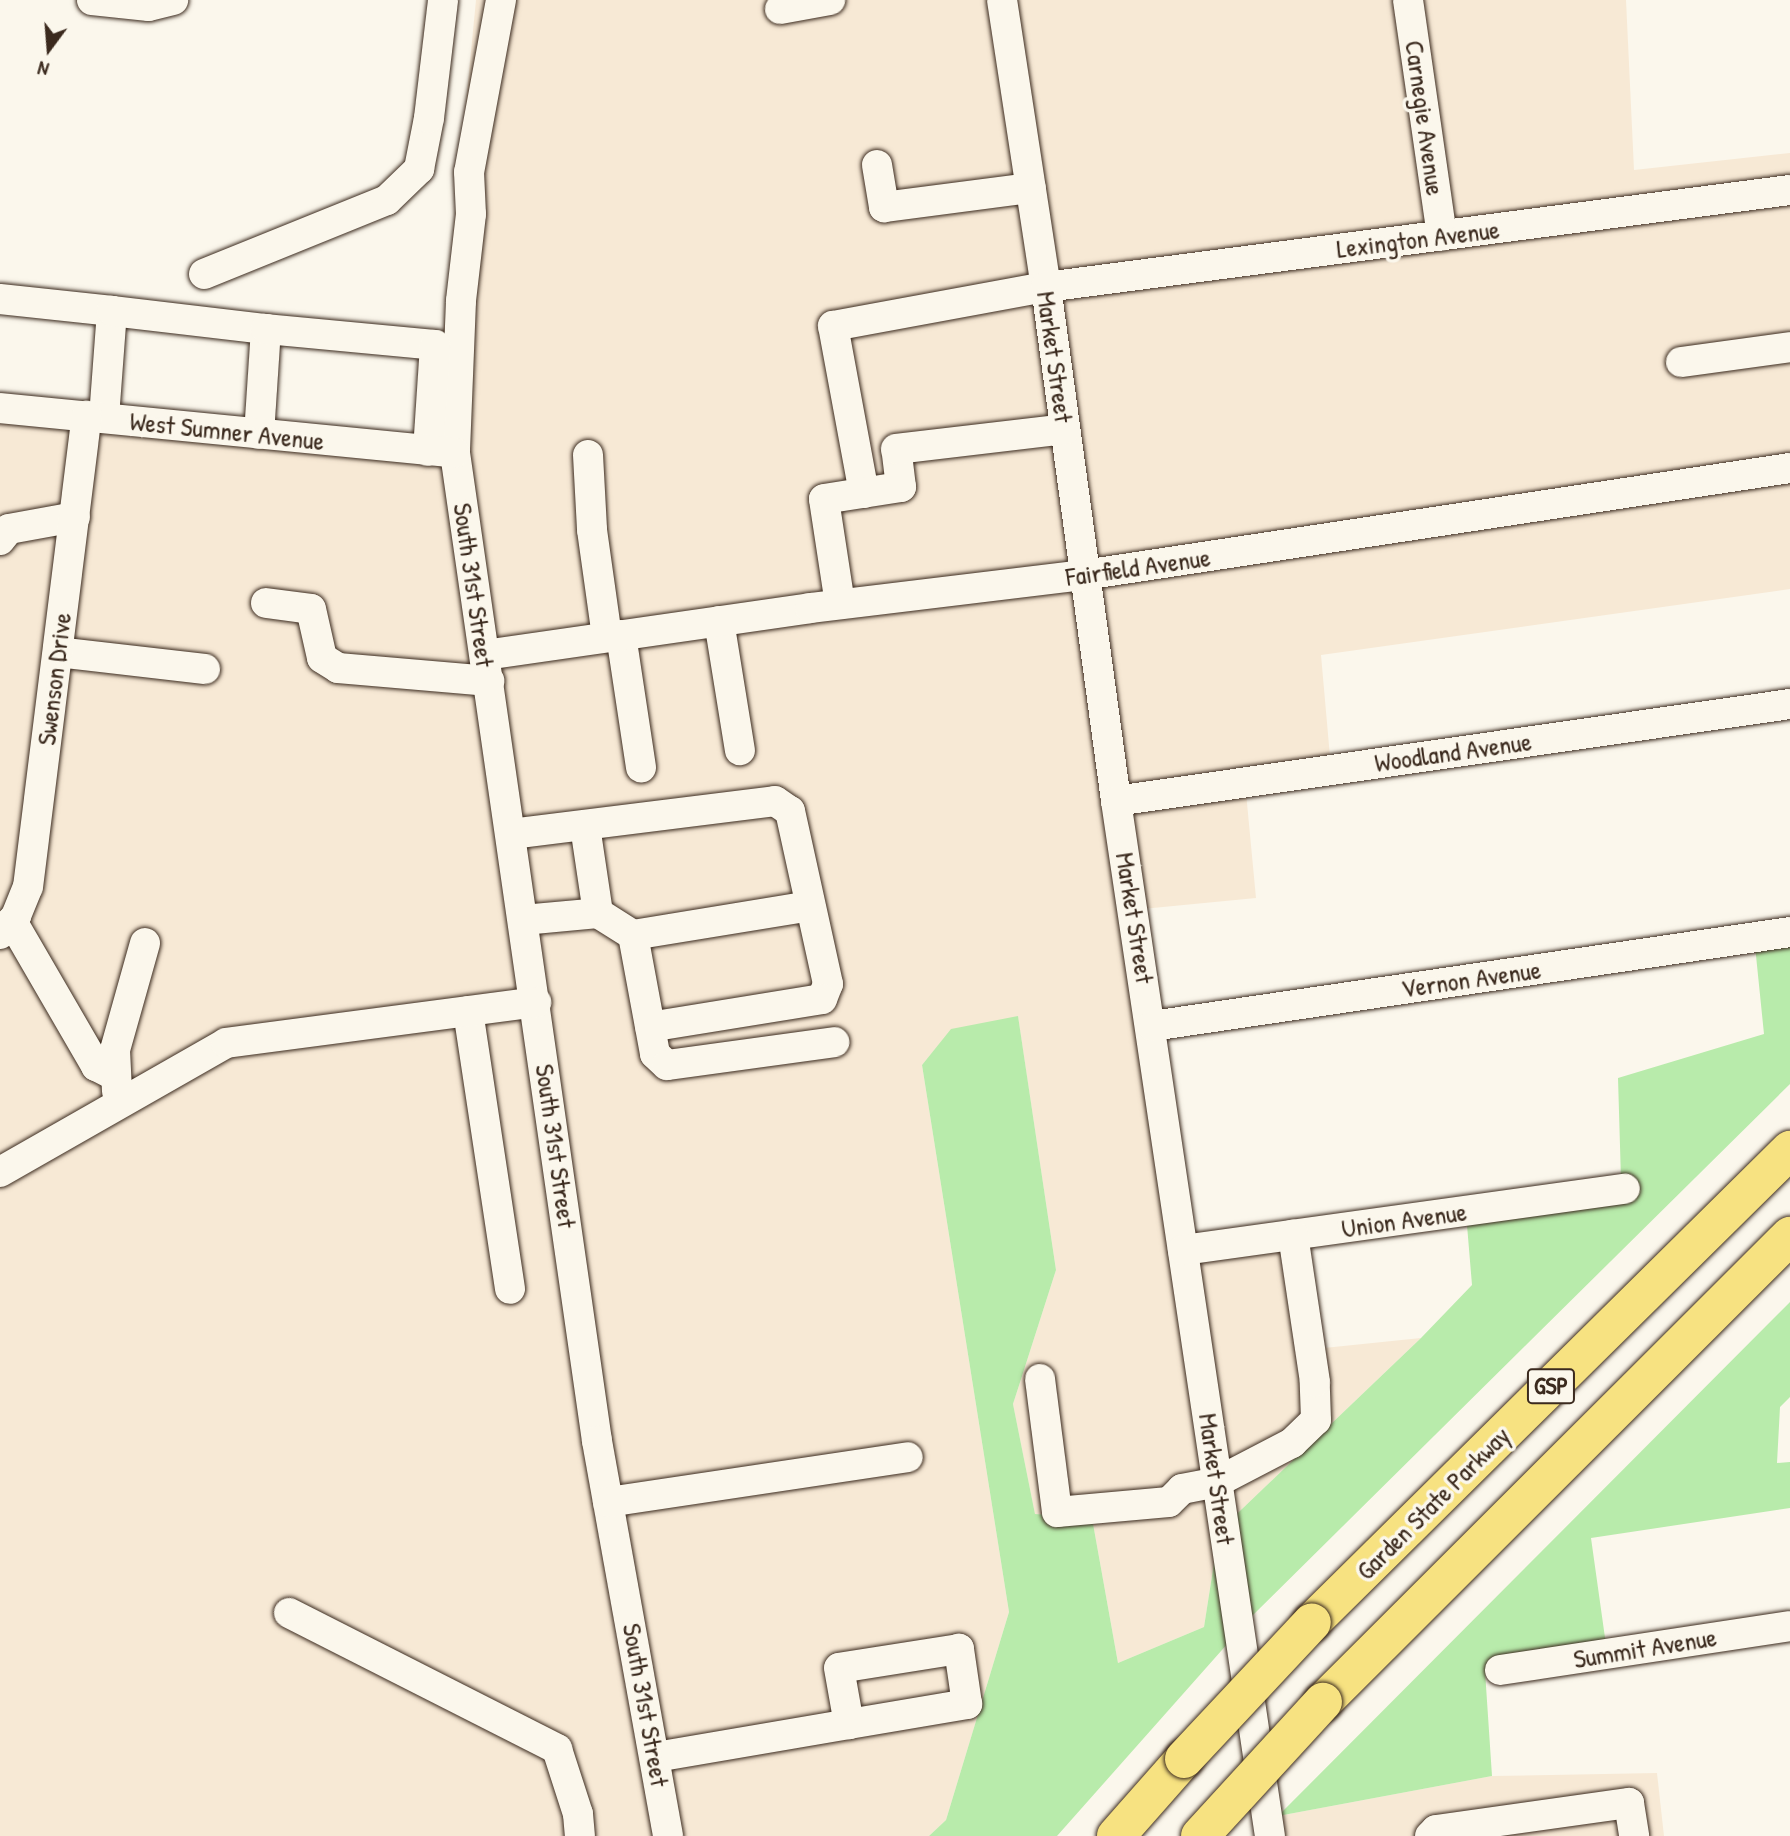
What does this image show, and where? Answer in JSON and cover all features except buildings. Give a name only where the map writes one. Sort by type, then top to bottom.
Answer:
[{"type":"highway","name":"Garden State Parkway","points":[[1116,1835],[1312,1622],[1790,1150]]},
{"type":"highway","name":"GSP","points":[[1200,1836],[1323,1702],[1790,1236]]},
{"type":"street","points":[[92,0],[149,6],[173,0]]},
{"type":"street","points":[[204,274],[387,200],[419,169],[429,118],[443,0]]},
{"type":"street","points":[[442,452],[471,215],[469,172],[501,0]]},
{"type":"street","points":[[780,9],[830,0]]},
{"type":"street","name":"Market Street","points":[[1002,0],[1046,287],[1116,801],[1152,1026],[1270,1836]]},
{"type":"street","name":"Carnegie Avenue","points":[[1408,0],[1442,236]]},
{"type":"street","points":[[877,164],[884,207],[1031,188]]},
{"type":"street","name":"Lexington Avenue","points":[[864,494],[833,326],[1046,287],[1790,190]]},
{"type":"street","points":[[0,299],[435,345],[442,452]]},
{"type":"street","name":"Swenson Drive","points":[[6,927],[28,887],[75,517],[96,417],[112,311]]},
{"type":"street","points":[[259,434],[266,329]]},
{"type":"street","points":[[1681,362],[1790,347]]},
{"type":"street","name":"West Sumner Avenue","points":[[0,408],[442,452]]},
{"type":"street","points":[[840,604],[824,499],[901,487],[896,449],[1065,429]]},
{"type":"street","name":"South 31st Street","points":[[442,452],[487,668],[597,1441],[668,1836]]},
{"type":"street","points":[[588,455],[592,530],[641,767]]},
{"type":"street","name":"Fairfield Avenue","points":[[266,603],[312,609],[322,658],[338,668],[487,668],[614,636],[840,604],[1084,575],[1790,468]]},
{"type":"street","points":[[0,540],[9,528],[75,517]]},
{"type":"street","points":[[719,621],[740,750]]},
{"type":"street","points":[[58,652],[205,669]]},
{"type":"street","name":"Woodland Avenue","points":[[1116,801],[1790,704]]},
{"type":"street","points":[[511,834],[775,801],[790,811],[828,984],[822,999],[650,1027]]},
{"type":"street","points":[[585,826],[598,914]]},
{"type":"street","points":[[523,920],[598,914],[633,935],[810,906]]},
{"type":"street","points":[[6,927],[96,1066],[117,1090]]},
{"type":"street","name":"Vernon Avenue","points":[[1152,1026],[1790,932]]},
{"type":"street","points":[[633,935],[655,1054],[667,1065],[834,1042]]},
{"type":"street","points":[[117,1090],[115,1050],[145,943]]},
{"type":"street","points":[[0,1172],[117,1090],[226,1043],[536,1002]]},
{"type":"street","points":[[468,1011],[510,1289]]},
{"type":"street","name":"Union Avenue","points":[[1183,1250],[1625,1189]]},
{"type":"street","points":[[1040,1380],[1057,1511],[1169,1502],[1182,1489],[1217,1482],[1292,1443],[1316,1420],[1315,1382],[1293,1235]]},
{"type":"street","points":[[608,1502],[908,1457]]},
{"type":"street","points":[[289,1613],[557,1749],[578,1814],[580,1836]]},
{"type":"street","name":"Summit Avenue","points":[[1500,1670],[1790,1626]]},
{"type":"street","points":[[656,1758],[849,1724]]},
{"type":"street","points":[[1430,1836],[1436,1830],[1629,1802],[1634,1836]]},
{"type":"shaded area","points":[[476,0],[1626,0],[1634,170],[1790,153],[1790,589],[1321,655],[1331,768],[1245,782],[1256,898],[1132,910],[1180,1251],[1304,1232],[1324,1348],[1421,1338],[1219,1531],[1204,1627],[1118,1663],[1092,1518],[1035,1514],[1013,1404],[1056,1270],[1018,1017],[951,1030],[922,1065],[1009,1612],[946,1820],[929,1836],[0,1836],[0,418],[431,461]]},
{"type":"shaded area","points":[[1657,1773],[1664,1836],[1261,1836],[1278,1816],[1492,1776]]},
{"type":"green space","points":[[1790,929],[1790,1084],[1253,1615],[1057,1836],[929,1836],[946,1820],[1009,1612],[922,1065],[951,1029],[1018,1016],[1056,1270],[1013,1404],[1035,1514],[1092,1518],[1118,1663],[1204,1627],[1219,1531],[1421,1338],[1472,1285],[1466,1213],[1621,1180],[1618,1078],[1764,1034],[1754,936]]},
{"type":"green space","points":[[1790,1302],[1790,1397],[1780,1407],[1777,1463],[1790,1462],[1790,1508],[1591,1538],[1607,1652],[1485,1671],[1492,1776],[1278,1816]]}]
